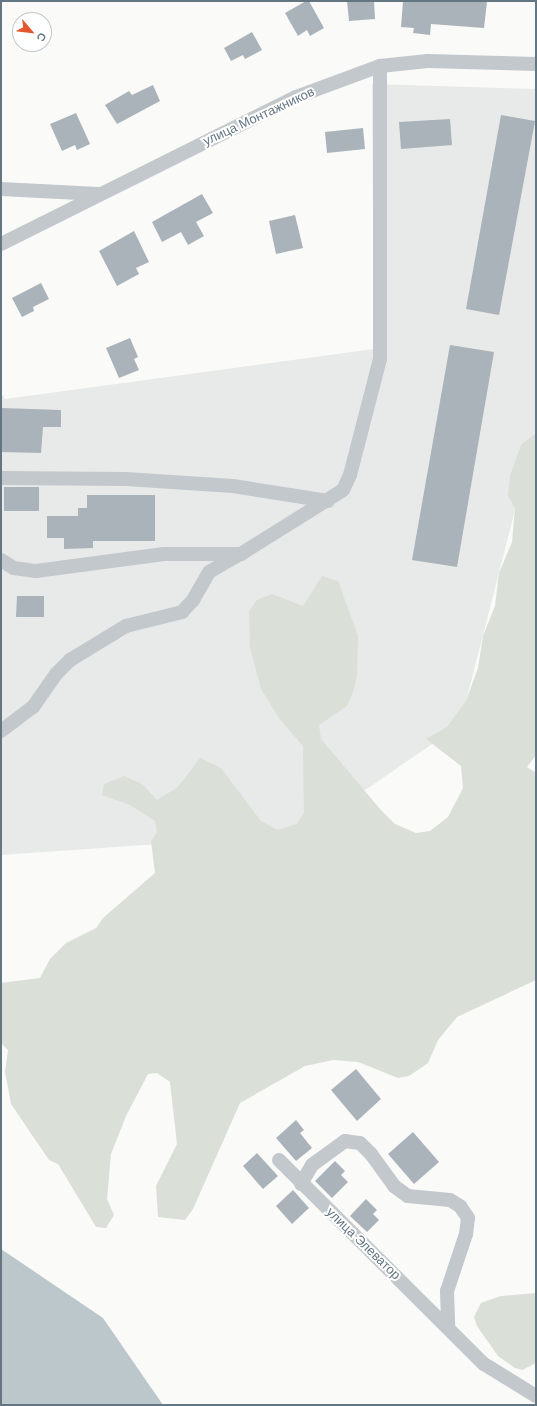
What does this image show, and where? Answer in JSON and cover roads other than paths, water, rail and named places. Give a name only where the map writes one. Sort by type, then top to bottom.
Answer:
[{"type":"street","name":"улица Монтажников","points":[[1,244],[296,96],[380,66],[428,61],[536,64]]},
{"type":"street","points":[[1,731],[33,707],[56,674],[70,660],[126,626],[182,612],[193,600],[209,572],[328,501],[343,490],[350,475],[380,359],[380,66]]},
{"type":"street","points":[[1,190],[101,194]]},
{"type":"street","points":[[1,478],[126,479],[234,486],[328,501]]},
{"type":"street","points":[[1,560],[14,568],[36,572],[164,554],[241,554]]},
{"type":"street","points":[[301,1184],[312,1165],[345,1141],[360,1144],[371,1154],[394,1186],[408,1196],[450,1200],[460,1206],[468,1218],[466,1234],[447,1291],[448,1326]]},
{"type":"street","name":"улица Элеватор","points":[[279,1160],[301,1184],[448,1326],[484,1364],[536,1396]]}]
